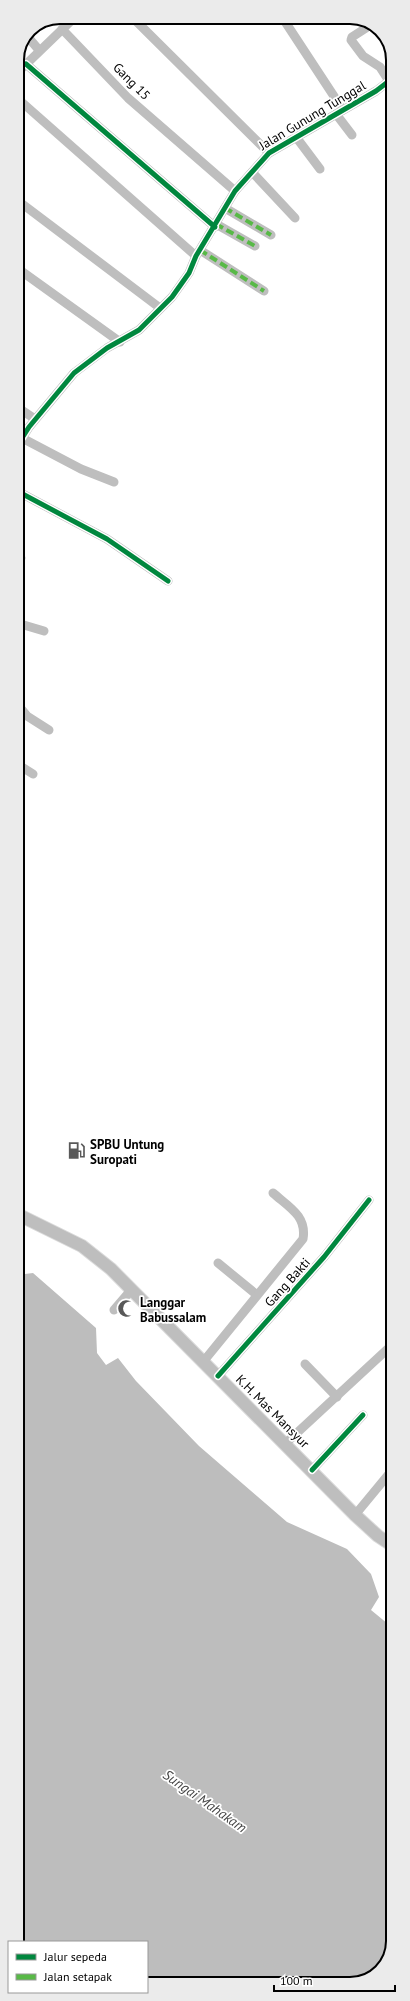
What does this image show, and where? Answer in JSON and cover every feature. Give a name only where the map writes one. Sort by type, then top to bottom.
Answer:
[{"type":"main road","name":"K.H. Mas Mansyur","points":[[24,1217],[82,1246],[132,1289],[356,1515],[378,1536],[386,1541]]},
{"type":"street","points":[[67,24],[26,64],[216,225],[255,246]]},
{"type":"street","points":[[139,24],[269,153]]},
{"type":"street","points":[[286,24],[340,112],[352,135]]},
{"type":"street","points":[[366,28],[352,37],[351,40],[363,56],[380,67],[386,74]]},
{"type":"street","name":"Gang 15","points":[[62,29],[128,98],[235,191]]},
{"type":"street","points":[[30,40],[39,50]]},
{"type":"street","name":"Jalan Gunung Tunggal","points":[[24,435],[35,419],[74,373],[86,362],[139,330],[172,297],[188,273],[198,253],[235,191],[269,153],[376,91],[386,84]]},
{"type":"street","points":[[24,104],[198,253],[264,291]]},
{"type":"street","points":[[296,138],[320,169]]},
{"type":"street","points":[[252,172],[295,218]]},
{"type":"street","points":[[24,205],[160,308]]},
{"type":"street","points":[[225,208],[271,235]]},
{"type":"street","points":[[24,273],[120,342]]},
{"type":"street","points":[[24,412],[35,419]]},
{"type":"street","points":[[24,444],[114,482]]},
{"type":"street","points":[[24,494],[107,539],[168,581]]},
{"type":"street","points":[[24,625],[44,631]]},
{"type":"street","points":[[24,712],[27,716],[49,730]]},
{"type":"street","points":[[24,768],[33,774]]},
{"type":"street","points":[[203,1362],[257,1295],[296,1250],[303,1239],[305,1228],[298,1215],[273,1193]]},
{"type":"street","name":"Gang Bakti","points":[[218,1376],[324,1257],[369,1200]]},
{"type":"street","points":[[218,1263],[257,1295]]},
{"type":"street","points":[[114,1310],[132,1289]]},
{"type":"street","points":[[286,1443],[386,1351]]},
{"type":"street","points":[[305,1364],[337,1397]]},
{"type":"street","points":[[312,1470],[363,1415]]},
{"type":"street","points":[[356,1515],[386,1478]]},
{"type":"water","name":"Sungai Mahakam","points":[[33,1273],[96,1328],[97,1353],[106,1365],[118,1358],[136,1381],[199,1446],[287,1522],[347,1549],[371,1574],[379,1597],[371,1610],[386,1622],[386,1946],[377,1965],[366,1973],[355,1977],[148,1977],[148,1941],[24,1941],[24,1274]]},
{"type":"marked path","points":[[225,208],[271,235]]},
{"type":"marked path","points":[[216,224],[255,246]]},
{"type":"marked path","points":[[200,250],[264,291]]},
{"type":"cycle path","points":[[26,64],[215,227]]},
{"type":"cycle path","points":[[24,435],[74,373],[107,348],[139,330],[172,297],[189,273],[196,256],[235,191],[269,153],[376,91],[386,83]]},
{"type":"cycle path","points":[[24,495],[107,539],[168,581]]},
{"type":"cycle path","points":[[218,1376],[324,1257],[369,1200]]},
{"type":"cycle path","points":[[312,1470],[363,1415]]},
{"type":"place","name":"SPBU Untung Suropati","points":[[77,1151]]},
{"type":"place","name":"Langgar Babussalam","points":[[127,1309]]}]
